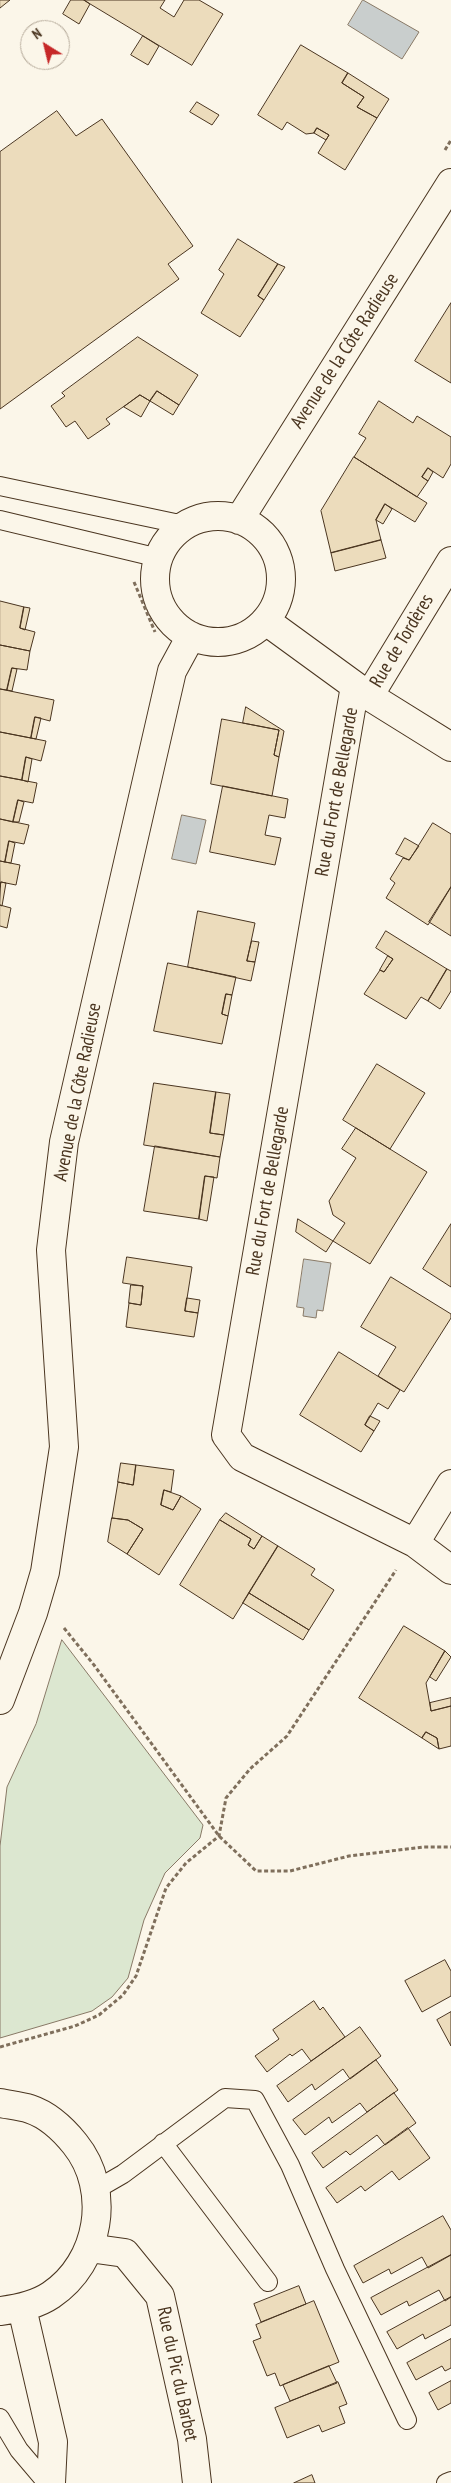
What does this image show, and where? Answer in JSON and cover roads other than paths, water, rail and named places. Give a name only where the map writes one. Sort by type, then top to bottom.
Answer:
[{"type":"street","name":"Avenue de la Côte Radieuse","points":[[239,520],[451,183]]},
{"type":"street","points":[[222,516],[239,520],[257,529],[271,544],[280,563],[281,584],[277,604],[266,621],[250,634],[231,642],[210,642],[191,636],[175,626],[164,611],[157,594],[156,576],[159,558],[166,544],[177,532],[190,523],[206,517],[222,516]]},
{"type":"street","name":"Rue de Tordères","points":[[362,691],[451,560]]},
{"type":"street","points":[[266,621],[362,691],[451,747]]},
{"type":"street","name":"Avenue de la Côte Radieuse","points":[[0,1700],[33,1613],[45,1572],[64,1447],[51,1250],[64,1142],[172,671],[191,636]]},
{"type":"street","name":"Rue du Fort de Bellegarde","points":[[362,691],[226,1435],[242,1457],[415,1543],[451,1570]]},
{"type":"street","points":[[415,1543],[451,1484]]},
{"type":"street","points":[[0,2103],[31,2109],[62,2128],[84,2156],[96,2189],[97,2219],[89,2248],[73,2275],[50,2296],[11,2310],[53,2442],[49,2483]]},
{"type":"street","name":"Rue du Pic du Barbet","points":[[89,2248],[125,2253],[160,2296],[192,2439],[197,2483]]},
{"type":"lane","points":[[0,486],[175,523],[190,523]]},
{"type":"lane","points":[[0,520],[159,558]]},
{"type":"lane","points":[[96,2189],[123,2174],[225,2098],[255,2100],[290,2165],[406,2420]]},
{"type":"lane","points":[[164,2143],[268,2282]]},
{"type":"lane","points":[[0,2418],[19,2450],[49,2483]]},
{"type":"lane","points":[[446,2483],[451,2481]]}]
